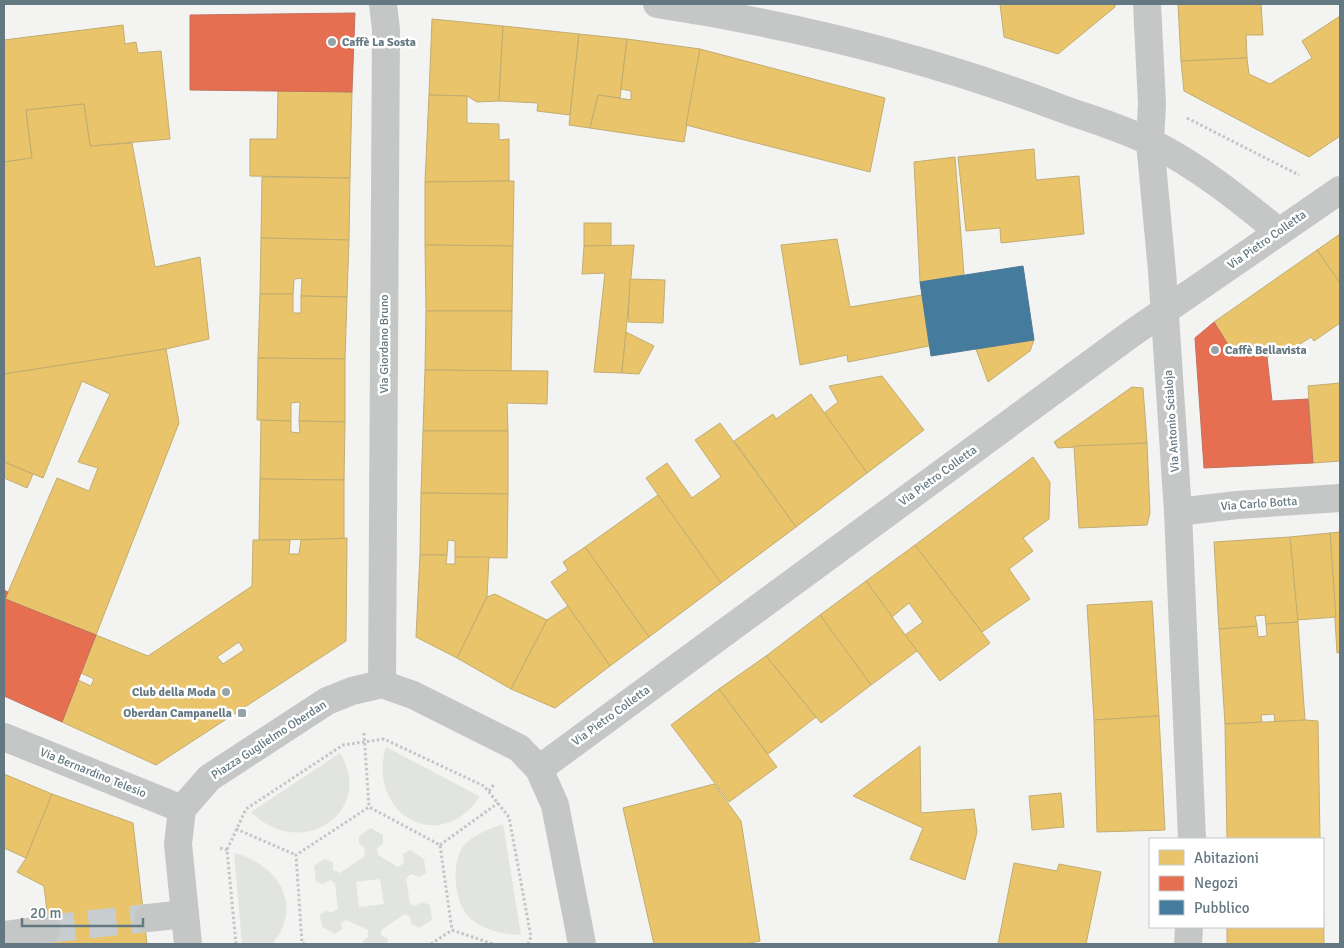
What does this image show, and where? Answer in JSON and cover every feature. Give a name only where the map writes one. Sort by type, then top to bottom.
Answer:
[{"type":"street","name":"Via Giordano Bruno","points":[[382,4],[386,40],[382,684]]},
{"type":"street","points":[[657,4],[797,28],[918,60],[1026,95],[1150,142],[1216,183],[1279,232]]},
{"type":"street","name":"Via Antonio Scialoja","points":[[1147,4],[1152,104],[1150,142],[1165,311],[1178,512],[1192,838]]},
{"type":"street","name":"Via Pietro Colletta","points":[[539,769],[1165,311],[1340,190]]},
{"type":"street","name":"Via Carlo Botta","points":[[1178,512],[1238,505],[1340,498]]},
{"type":"street","points":[[382,684],[413,694],[520,748],[539,769],[555,805],[582,944]]},
{"type":"street","name":"Piazza Guglielmo Oberdan","points":[[182,809],[209,778],[327,701],[352,691],[382,684]]},
{"type":"street","name":"Via Bernardino Telesio","points":[[4,737],[182,809]]},
{"type":"street","points":[[182,809],[178,844],[188,944]]},
{"type":"street","points":[[148,918],[185,914]]},
{"type":"street","points":[[1188,944],[1189,928]]},
{"type":"street","points":[[4,935],[47,929]]},
{"type":"path","points":[[1180,115],[1304,177]]},
{"type":"path","points":[[364,733],[369,807]]},
{"type":"path","points":[[236,944],[227,850],[246,809],[343,745],[384,739],[484,786],[509,817],[531,937],[528,944]]},
{"type":"path","points":[[489,791],[495,784]]},
{"type":"path","points":[[440,845],[498,803]]},
{"type":"path","points":[[369,807],[440,845]]},
{"type":"path","points":[[296,855],[369,807]]},
{"type":"path","points":[[236,829],[296,855]]},
{"type":"path","points":[[440,845],[452,930]]},
{"type":"path","points":[[220,848],[227,850]]},
{"type":"path","points":[[296,855],[303,944]]},
{"type":"path","points":[[431,944],[452,930]]},
{"type":"path","points":[[452,930],[493,944]]},
{"type":"shaded area","points":[[386,747],[480,796],[464,814],[446,824],[428,825],[411,820],[397,808],[387,792],[383,771]]},
{"type":"shaded area","points":[[340,753],[349,774],[348,793],[341,810],[328,823],[311,831],[291,832],[271,826],[251,812]]},
{"type":"shaded area","points":[[503,824],[521,935],[494,931],[476,923],[461,905],[456,886],[456,867],[464,845],[479,834]]},
{"type":"shaded area","points":[[371,828],[383,835],[383,844],[377,848],[378,855],[398,867],[404,863],[403,854],[410,850],[424,859],[426,873],[419,877],[411,874],[406,878],[410,904],[415,906],[422,902],[430,905],[432,920],[419,928],[411,924],[410,917],[405,914],[381,930],[381,935],[388,939],[388,944],[363,944],[363,941],[368,937],[368,930],[346,920],[341,923],[342,929],[335,934],[322,927],[320,915],[326,911],[332,912],[338,909],[335,883],[330,880],[323,884],[316,882],[314,866],[325,859],[333,862],[333,870],[340,873],[365,856],[364,847],[359,844],[359,836]],"holes":[[[380,879],[384,904],[359,907],[356,882]]]},
{"type":"shaded area","points":[[234,853],[249,858],[263,866],[274,876],[282,888],[286,901],[286,915],[282,930],[272,944],[242,944]]},
{"type":"building: Abitazioni","points":[[1000,4],[1115,4],[1115,7],[1058,54],[1004,37]]},
{"type":"building: Abitazioni","points":[[1178,4],[1261,4],[1263,35],[1246,35],[1247,58],[1181,61]]},
{"type":"building: Abitazioni","points":[[1340,16],[1340,136],[1309,157],[1184,91],[1181,61],[1247,58],[1249,74],[1270,84],[1312,58],[1302,41]]},
{"type":"building: Abitazioni","points":[[432,19],[503,26],[499,101],[477,102],[467,96],[429,95]]},
{"type":"building: Abitazioni","points":[[123,25],[125,44],[136,42],[138,53],[161,51],[170,139],[90,146],[84,104],[26,110],[32,158],[4,162],[4,40]]},
{"type":"building: Abitazioni","points":[[503,26],[579,34],[570,115],[537,111],[538,103],[499,101]]},
{"type":"building: Abitazioni","points":[[579,34],[627,39],[620,98],[598,95],[590,128],[569,125]]},
{"type":"building: Abitazioni","points":[[627,39],[700,49],[684,142],[590,128],[598,95],[631,100],[631,91],[621,89]]},
{"type":"building: Abitazioni","points":[[700,49],[885,98],[870,172],[686,125]]},
{"type":"building: Abitazioni","points":[[278,90],[352,92],[350,178],[250,176],[250,139],[277,139]]},
{"type":"building: Abitazioni","points":[[429,95],[467,96],[467,123],[499,124],[499,140],[509,139],[509,181],[425,182]]},
{"type":"building: Abitazioni","points":[[84,104],[90,146],[132,143],[155,267],[200,257],[209,339],[166,349],[4,374],[4,162],[32,158],[26,110]]},
{"type":"building: Abitazioni","points":[[1034,149],[1036,180],[1079,176],[1084,234],[1001,243],[1000,228],[966,231],[958,157]]},
{"type":"building: Abitazioni","points":[[955,157],[964,275],[920,282],[914,162]]},
{"type":"building: Abitazioni","points":[[262,177],[350,178],[349,240],[261,238]]},
{"type":"building: Abitazioni","points":[[514,181],[513,246],[425,245],[425,182]]},
{"type":"building: Abitazioni","points":[[584,223],[611,223],[611,246],[584,246]]},
{"type":"building: Abitazioni","points":[[1340,234],[1340,283],[1317,250]]},
{"type":"building: Abitazioni","points":[[261,238],[349,240],[347,297],[301,296],[302,278],[294,279],[293,294],[260,294]]},
{"type":"building: Abitazioni","points":[[837,239],[850,307],[922,295],[929,346],[848,362],[847,355],[800,365],[781,245]]},
{"type":"building: Abitazioni","points":[[425,245],[513,246],[512,311],[426,311]]},
{"type":"building: Abitazioni","points":[[634,245],[622,373],[594,372],[605,273],[582,274],[584,246]]},
{"type":"building: Abitazioni","points":[[1317,250],[1340,283],[1340,323],[1314,341],[1311,337],[1288,352],[1284,347],[1267,357],[1232,351],[1214,322]]},
{"type":"building: Abitazioni","points":[[630,279],[665,280],[663,323],[628,322]]},
{"type":"building: Abitazioni","points":[[260,294],[293,294],[293,313],[301,313],[301,296],[347,297],[345,359],[258,358]]},
{"type":"building: Abitazioni","points":[[426,311],[512,311],[511,371],[425,370]]},
{"type":"building: Abitazioni","points":[[626,332],[654,346],[639,374],[622,373]]},
{"type":"building: Abitazioni","points":[[1034,340],[1030,351],[988,382],[976,349]]},
{"type":"building: Abitazioni","points":[[166,349],[179,423],[96,635],[5,599],[57,478],[89,491],[98,468],[78,462],[110,394],[82,381],[43,478],[4,462],[4,374]]},
{"type":"building: Abitazioni","points":[[258,358],[345,359],[345,422],[299,421],[300,402],[291,403],[291,421],[257,420]]},
{"type":"building: Abitazioni","points":[[425,370],[548,371],[547,404],[507,403],[508,431],[423,431]]},
{"type":"building: Abitazioni","points":[[882,376],[924,430],[867,473],[824,413],[838,402],[829,386]]},
{"type":"building: Abitazioni","points":[[1340,383],[1340,461],[1313,463],[1308,386]]},
{"type":"building: Abitazioni","points":[[1132,387],[1143,388],[1147,443],[1058,448],[1054,442]]},
{"type":"building: Abitazioni","points":[[811,394],[867,473],[796,527],[734,441],[773,414],[776,419]]},
{"type":"building: Abitazioni","points":[[261,420],[291,421],[291,432],[300,433],[299,421],[345,422],[344,480],[260,479]]},
{"type":"building: Abitazioni","points":[[720,423],[796,527],[721,583],[646,478],[667,463],[692,498],[721,477],[695,440]]},
{"type":"building: Abitazioni","points":[[423,431],[508,431],[508,494],[421,493]]},
{"type":"building: Abitazioni","points":[[1147,443],[1150,513],[1147,525],[1079,528],[1074,446]]},
{"type":"building: Abitazioni","points":[[1033,457],[1050,482],[1049,519],[1023,538],[1033,551],[1009,569],[1030,599],[982,632],[915,545]]},
{"type":"building: Abitazioni","points":[[4,462],[33,474],[27,488],[4,478]]},
{"type":"building: Abitazioni","points":[[260,479],[344,480],[344,539],[259,540]]},
{"type":"building: Abitazioni","points":[[421,493],[508,494],[507,558],[455,557],[455,541],[448,540],[447,555],[420,555]]},
{"type":"building: Abitazioni","points":[[658,495],[721,583],[649,637],[585,547]]},
{"type":"building: Abitazioni","points":[[1340,532],[1340,652],[1337,653],[1330,533]]},
{"type":"building: Abitazioni","points":[[1330,533],[1336,617],[1297,620],[1290,537]]},
{"type":"building: Abitazioni","points":[[1290,537],[1298,622],[1266,624],[1265,615],[1255,616],[1257,626],[1219,629],[1214,542]]},
{"type":"building: Abitazioni","points":[[347,538],[346,641],[156,765],[62,722],[78,680],[91,686],[94,679],[81,673],[96,635],[148,656],[252,586],[253,540],[290,540],[289,554],[299,554],[301,540]],"holes":[[[239,642],[244,650],[223,664],[217,657]]]},
{"type":"building: Abitazioni","points":[[915,545],[990,643],[940,681],[905,635],[923,622],[909,603],[892,617],[866,581]]},
{"type":"building: Abitazioni","points":[[585,547],[649,637],[610,666],[551,582],[568,570],[563,562]]},
{"type":"building: Abitazioni","points":[[420,555],[447,555],[446,564],[455,564],[455,557],[489,557],[487,597],[457,658],[416,637]]},
{"type":"building: Abitazioni","points":[[866,581],[917,651],[871,685],[820,615]]},
{"type":"building: Abitazioni","points":[[495,594],[547,620],[511,689],[457,658],[487,597]]},
{"type":"building: Abitazioni","points":[[1152,601],[1159,716],[1094,720],[1087,605]]},
{"type":"building: Abitazioni","points":[[568,606],[610,666],[555,708],[511,689],[547,620]]},
{"type":"building: Abitazioni","points":[[820,615],[871,685],[821,723],[766,656]]},
{"type":"building: Abitazioni","points":[[1298,622],[1305,720],[1275,722],[1274,714],[1261,715],[1262,722],[1225,724],[1219,629],[1257,626],[1258,637],[1267,636],[1266,624]]},
{"type":"building: Abitazioni","points":[[766,656],[816,717],[768,754],[719,689]]},
{"type":"building: Abitazioni","points":[[719,689],[777,767],[729,802],[671,725]]},
{"type":"building: Abitazioni","points":[[1159,716],[1165,830],[1097,832],[1094,720]]},
{"type":"building: Abitazioni","points":[[1318,721],[1320,838],[1227,838],[1225,724]]},
{"type":"building: Abitazioni","points":[[920,746],[921,813],[974,809],[977,832],[965,880],[910,859],[923,828],[853,796]]},
{"type":"building: Abitazioni","points":[[4,774],[52,794],[26,858],[4,848]]},
{"type":"building: Abitazioni","points":[[714,784],[741,821],[760,941],[744,944],[654,944],[623,808]]},
{"type":"building: Abitazioni","points":[[1061,793],[1064,827],[1032,830],[1029,796]]},
{"type":"building: Abitazioni","points":[[52,794],[133,823],[147,944],[51,944],[44,886],[17,872],[26,858]]},
{"type":"building: Abitazioni","points":[[1014,863],[1057,871],[1059,864],[1101,872],[1086,944],[998,944]]},
{"type":"building: Abitazioni","points":[[1227,928],[1324,928],[1324,944],[1227,944]]},
{"type":"building: Negozi","points":[[355,13],[352,92],[190,90],[190,15]]},
{"type":"building: Negozi","points":[[1214,322],[1232,351],[1267,357],[1272,401],[1308,399],[1313,463],[1204,468],[1195,338]]},
{"type":"building: Negozi","points":[[4,590],[8,592],[5,599],[96,635],[62,722],[4,696]]},
{"type":"building: Pubblico","points":[[1023,266],[1034,340],[931,356],[920,282]]},
{"type":"tunnel","points":[[47,929],[148,918]]},
{"type":"place","name":"Caffè La Sosta","points":[[332,42]]},
{"type":"place","name":"Caffè Bellavista","points":[[1215,350]]},
{"type":"place","name":"Club della Moda","points":[[226,692]]},
{"type":"place","name":"Oberdan Campanella","points":[[242,713]]}]
